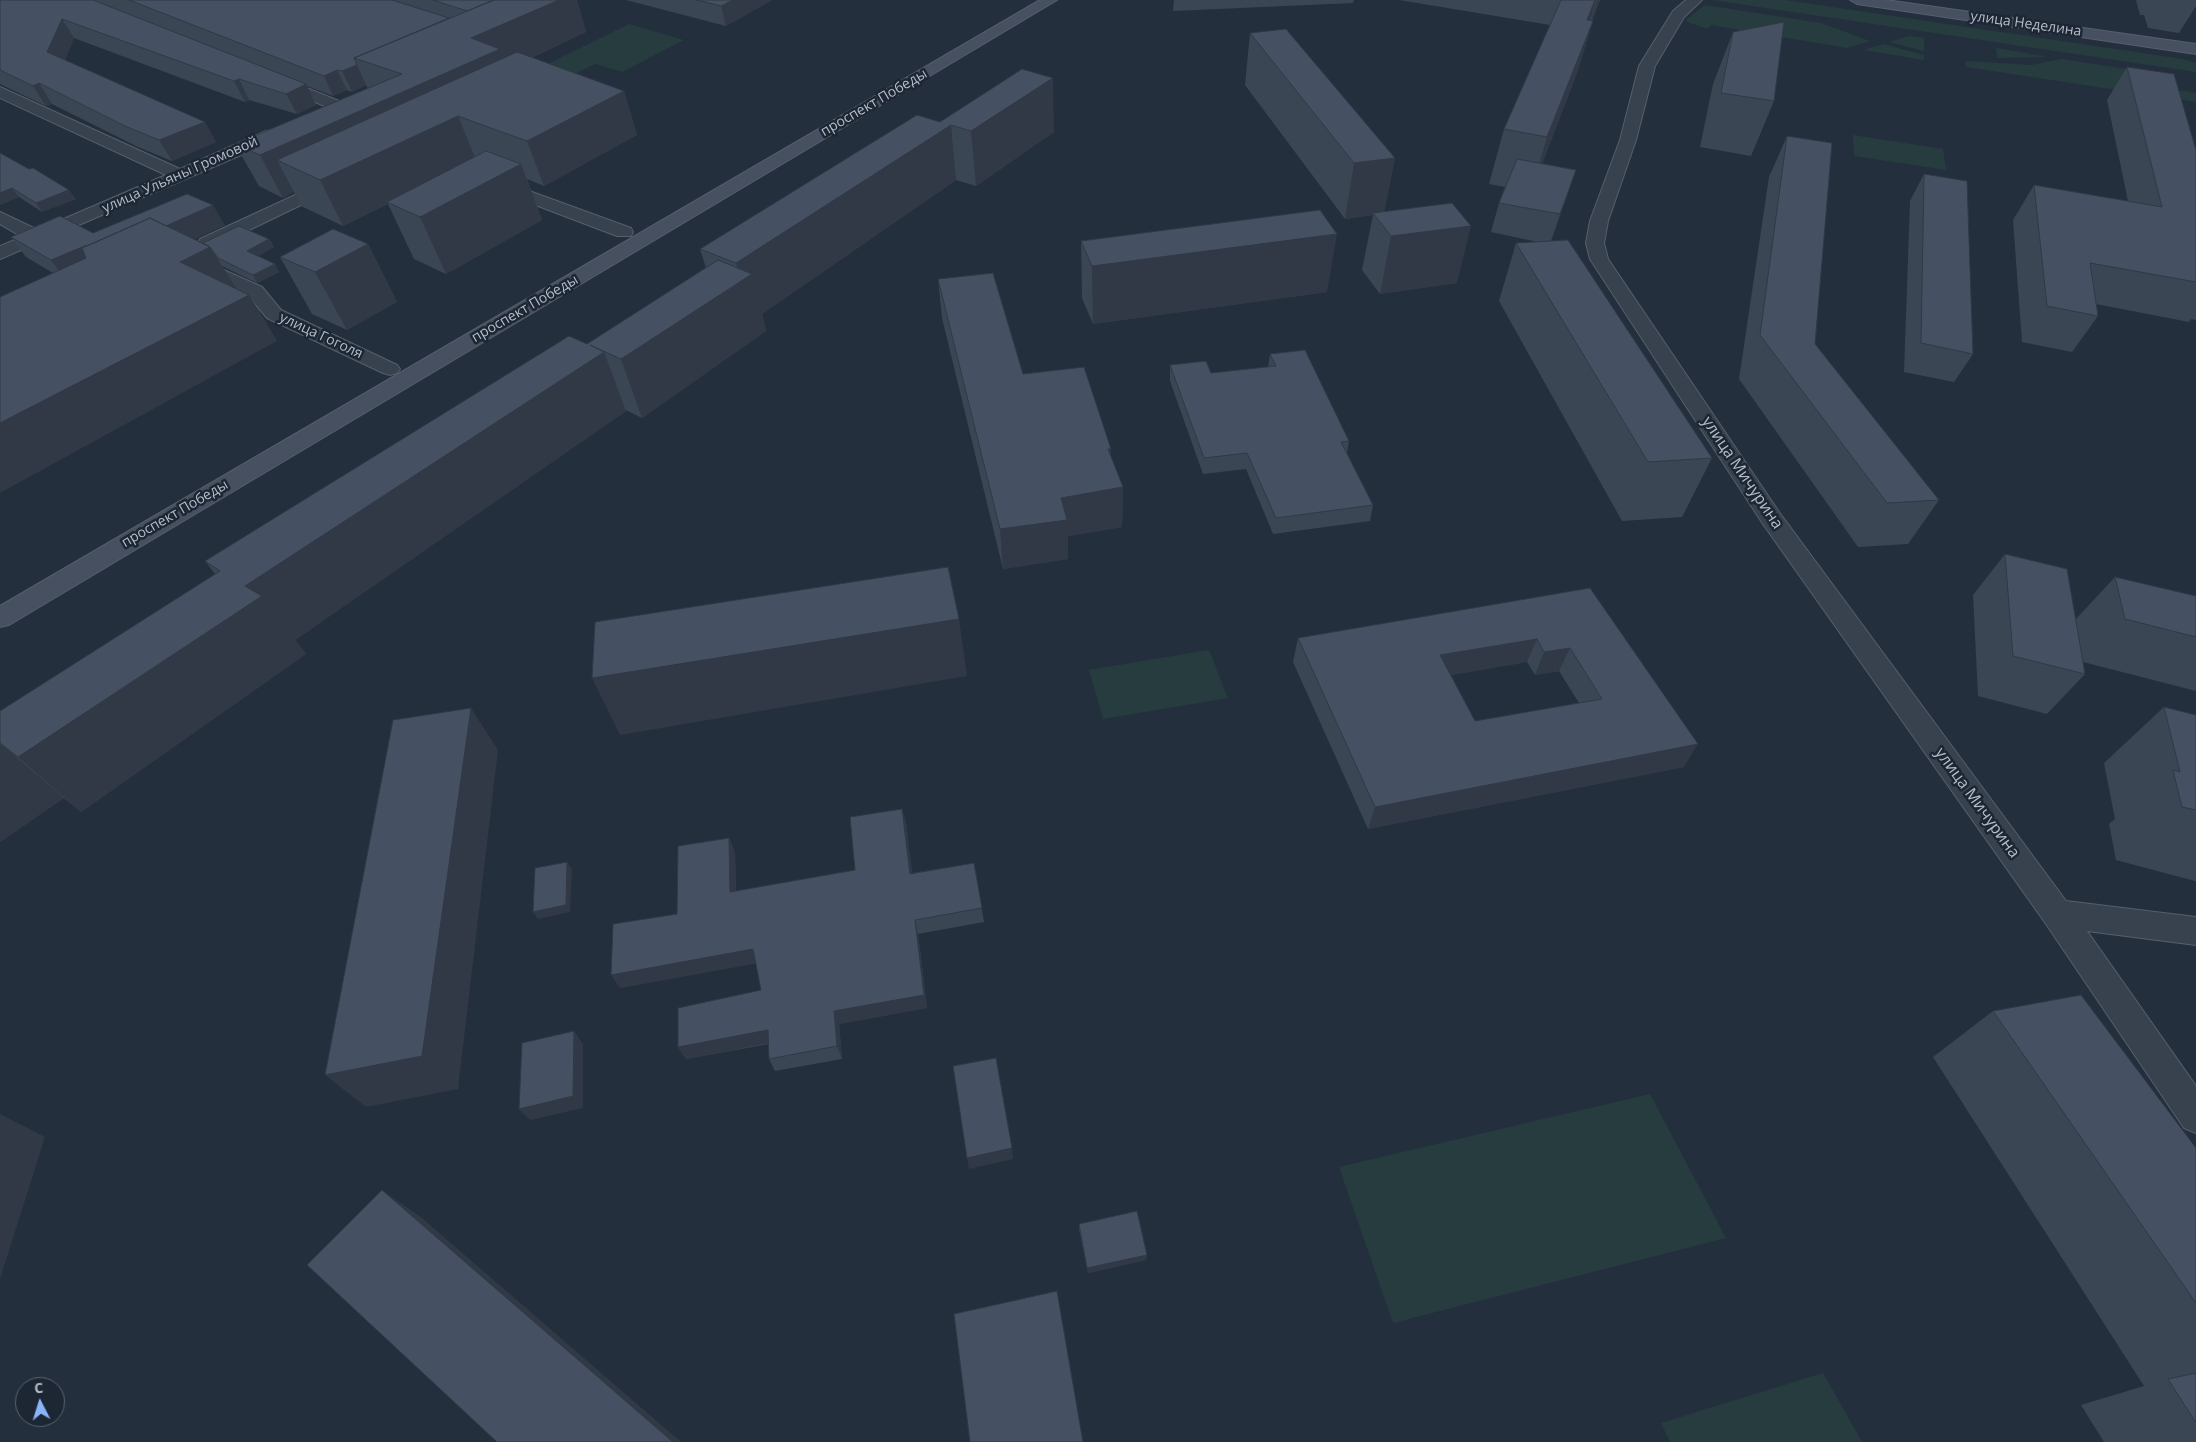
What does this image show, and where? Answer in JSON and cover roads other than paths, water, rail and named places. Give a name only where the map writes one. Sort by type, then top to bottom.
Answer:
[{"type":"main road","name":"проспект Победы","points":[[34,576],[1021,0]]},
{"type":"main road","name":"проспект Победы","points":[[0,618],[1050,0]]},
{"type":"main road","name":"улица Неделина","points":[[1857,0],[2196,48]]},
{"type":"street","name":"улица Мичурина","points":[[1695,0],[1678,14],[1647,66],[1628,140],[1599,222],[1595,243],[1599,259],[1772,518],[2057,914],[2196,1116]]},
{"type":"street","points":[[264,76],[338,106]]},
{"type":"street","points":[[0,92],[180,175]]},
{"type":"street","points":[[320,113],[356,98]]},
{"type":"street","name":"улица Ульяны Громовой","points":[[0,254],[285,129]]},
{"type":"street","name":"улица Гоголя","points":[[348,176],[184,253],[255,292],[274,314],[390,368]]},
{"type":"street","points":[[510,189],[624,232]]},
{"type":"street","points":[[0,217],[37,237]]},
{"type":"street","points":[[2057,914],[2196,931]]}]
